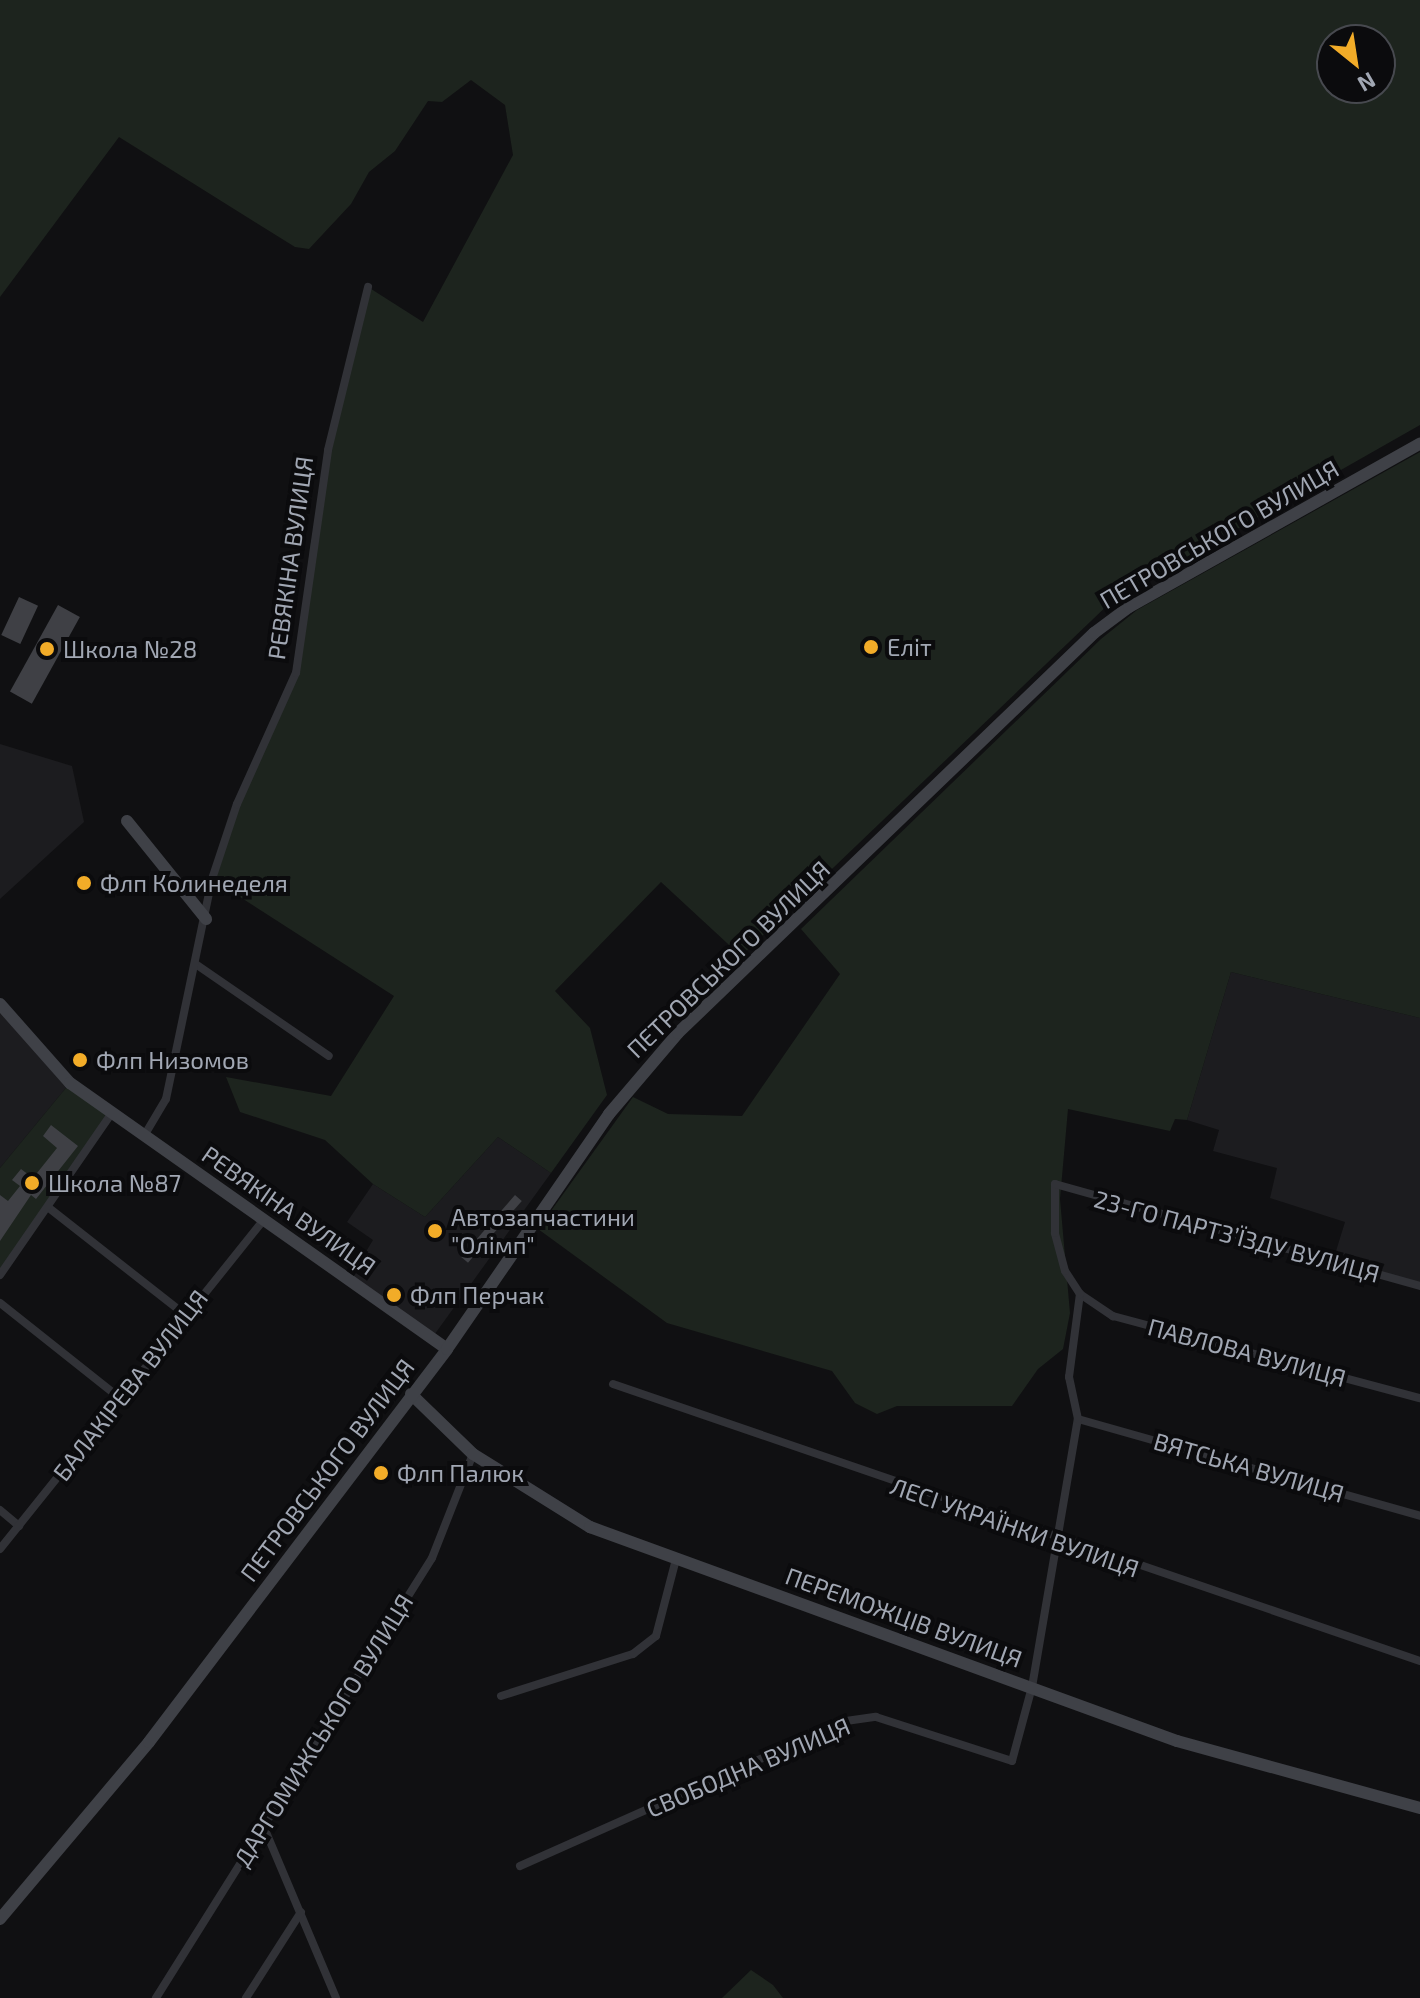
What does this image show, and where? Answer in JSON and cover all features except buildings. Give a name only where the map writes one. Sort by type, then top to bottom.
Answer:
[{"type":"main road","name":"ПЕТРОВСЬКОГО ВУЛИЦЯ","points":[[0,1919],[149,1742],[447,1349],[655,1058],[1094,633],[1129,607],[1420,444]]},
{"type":"main road","points":[[127,821],[206,919]]},
{"type":"main road","name":"РЕВЯКІНА ВУЛИЦЯ","points":[[0,1004],[70,1083],[262,1222],[447,1349]]},
{"type":"main road","name":"ПЕРЕМОЖЦІВ ВУЛИЦЯ","points":[[411,1394],[473,1454],[563,1513],[676,1559],[1177,1741],[1420,1808]]},
{"type":"street","name":"РЕВЯКІНА ВУЛИЦЯ","points":[[144,1136],[166,1099],[206,919],[237,804],[296,673],[328,450],[368,287]]},
{"type":"street","points":[[197,965],[329,1056]]},
{"type":"street","points":[[0,1275],[111,1114]]},
{"type":"street","name":"23-ГО ПАРТЗ’ЇЗДУ ВУЛИЦЯ","points":[[1080,1294],[1065,1271],[1055,1233],[1055,1184],[1420,1286]]},
{"type":"street","points":[[49,1208],[184,1314]]},
{"type":"street","name":"БАЛАКІРЕВА ВУЛИЦЯ","points":[[0,1549],[184,1314],[262,1222]]},
{"type":"street","name":"ПАВЛОВА ВУЛИЦЯ","points":[[1080,1294],[1113,1316],[1420,1398]]},
{"type":"street","name":"СВОБОДНА ВУЛИЦЯ","points":[[520,1866],[846,1721],[876,1717],[1012,1761],[1032,1687],[1078,1419],[1069,1377],[1080,1294]]},
{"type":"street","points":[[0,1303],[120,1398]]},
{"type":"street","name":"ЛЕСІ УКРАЇНКИ ВУЛИЦЯ","points":[[613,1384],[1057,1541],[1420,1661]]},
{"type":"street","name":"ВЯТСЬКА ВУЛИЦЯ","points":[[1078,1419],[1420,1516]]},
{"type":"street","name":"ДАРГОМИЖСЬКОГО ВУЛИЦЯ","points":[[156,1998],[432,1558],[473,1454]]},
{"type":"street","points":[[0,1510],[19,1526]]},
{"type":"street","points":[[501,1696],[645,1645],[656,1636],[676,1559]]},
{"type":"street","points":[[263,1825],[336,1998]]},
{"type":"street","points":[[246,1998],[301,1912]]},
{"type":"shaded area","points":[[0,0],[1420,0],[1420,425],[1114,599],[741,956],[661,882],[555,991],[590,1028],[607,1095],[551,1173],[498,1137],[425,1217],[373,1184],[325,1140],[240,1112],[226,1077],[331,1096],[394,996],[212,879],[237,804],[296,673],[310,547],[368,287],[423,322],[513,155],[505,105],[471,80],[442,102],[428,101],[395,151],[369,172],[351,204],[309,249],[295,247],[119,137],[0,297]]},
{"type":"shaded area","points":[[1420,452],[1420,1018],[1231,972],[1187,1120],[1175,1119],[1170,1131],[1068,1109],[1060,1199],[1070,1313],[1063,1349],[1038,1369],[1012,1406],[897,1406],[877,1414],[855,1403],[832,1371],[667,1323],[538,1229],[633,1097],[668,1114],[742,1116],[840,974],[801,929],[1101,639],[1137,610]]},
{"type":"shaded area","points":[[0,744],[72,766],[84,822],[0,899]]},
{"type":"shaded area","points":[[1231,972],[1420,1018],[1420,1286],[1332,1264],[1345,1222],[1270,1198],[1277,1168],[1213,1151],[1219,1130],[1187,1120]]},
{"type":"shaded area","points":[[5,1008],[70,1083],[0,1168],[0,1013]]},
{"type":"shaded area","points":[[70,1083],[111,1114],[0,1275],[0,1168]]},
{"type":"shaded area","name":"Автозапчастини \"Олімп\"","points":[[498,1137],[551,1173],[432,1338],[350,1278],[373,1240],[347,1222],[373,1184],[425,1217]]},
{"type":"shaded area","points":[[751,1970],[773,1985],[783,1998],[722,1998]]},
{"type":"place","name":"Еліт","points":[[871,647]]},
{"type":"place","name":"Школа №28","points":[[47,649]]},
{"type":"place","name":"Флп Колинеделя","points":[[84,883]]},
{"type":"place","name":"Флп Низомов","points":[[80,1060]]},
{"type":"place","name":"Школа №87","points":[[32,1183]]},
{"type":"place","name":"Автозапчастини \"Олімп\"","points":[[435,1231]]},
{"type":"place","name":"Флп Перчак","points":[[394,1295]]},
{"type":"place","name":"Флп Палюк","points":[[381,1473]]}]
